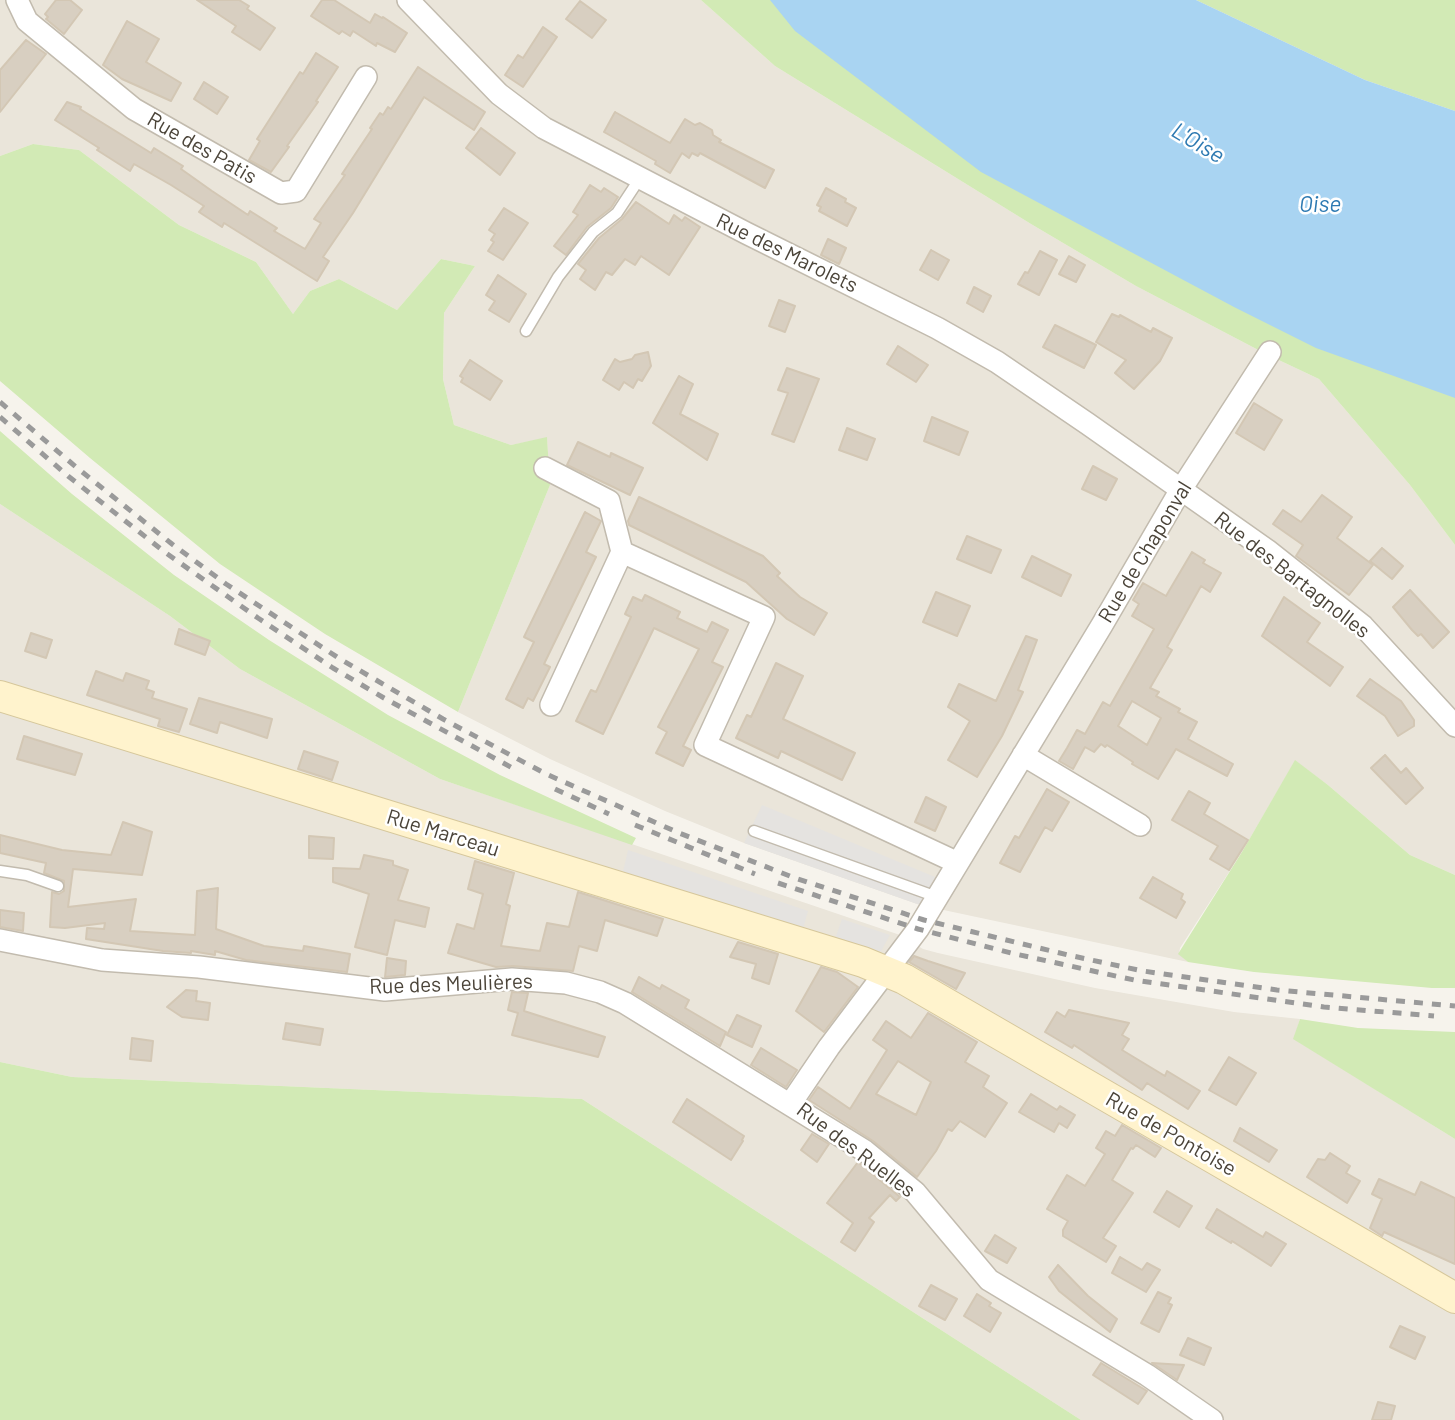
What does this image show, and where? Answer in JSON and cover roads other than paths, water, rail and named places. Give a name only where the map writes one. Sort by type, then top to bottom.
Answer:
[{"type":"main road","name":"Rue Marceau","points":[[0,696],[863,962],[886,972]]},
{"type":"main road","name":"Rue de Pontoise","points":[[886,972],[916,986],[1455,1298]]},
{"type":"street","name":"Rue des Patis","points":[[17,0],[27,20],[134,109],[281,193],[296,191],[366,77]]},
{"type":"street","name":"Rue des Marolets","points":[[408,0],[499,94],[544,128],[985,355],[1180,491]]},
{"type":"street","name":"Rue de Chaponval","points":[[886,972],[910,941],[1180,491],[1270,352]]},
{"type":"street","points":[[545,468],[609,501],[622,552],[551,705]]},
{"type":"street","name":"Rue des Bartagnolles","points":[[1180,491],[1267,550],[1363,626],[1455,726]]},
{"type":"street","points":[[622,552],[764,617],[705,745],[958,863]]},
{"type":"street","points":[[1023,755],[1140,825]]},
{"type":"street","name":"Rue des Meulières","points":[[0,940],[102,960],[199,967],[386,990],[512,979],[566,984],[600,992],[625,1003],[791,1103]]},
{"type":"street","name":"Rue des Ruelles","points":[[886,972],[791,1103],[865,1151],[915,1192],[989,1280],[1147,1376],[1212,1420]]},
{"type":"lane","points":[[526,331],[558,277],[593,232],[617,213],[640,178]]},
{"type":"lane","points":[[754,831],[937,897]]},
{"type":"lane","points":[[0,871],[27,875],[58,886]]},
{"type":"water","name":"Oise","points":[[770,0],[1196,0],[1365,80],[1455,111],[1455,398],[1316,348],[981,172],[795,31]]},
{"type":"railway","points":[[0,402],[172,544],[226,584],[340,659],[443,719],[546,774],[679,833],[795,878],[924,920],[1068,955],[1143,971],[1277,990],[1455,1006]]},
{"type":"railway","points":[[0,417],[68,476],[166,553],[258,618],[333,668],[518,771]]},
{"type":"railway","points":[[555,789],[609,814]]},
{"type":"railway","points":[[635,825],[755,874]]},
{"type":"railway","points":[[778,883],[918,929],[1134,980],[1324,1007],[1434,1016]]},
{"type":"water label","name":"L'Oise","points":[[1198,143]]}]
